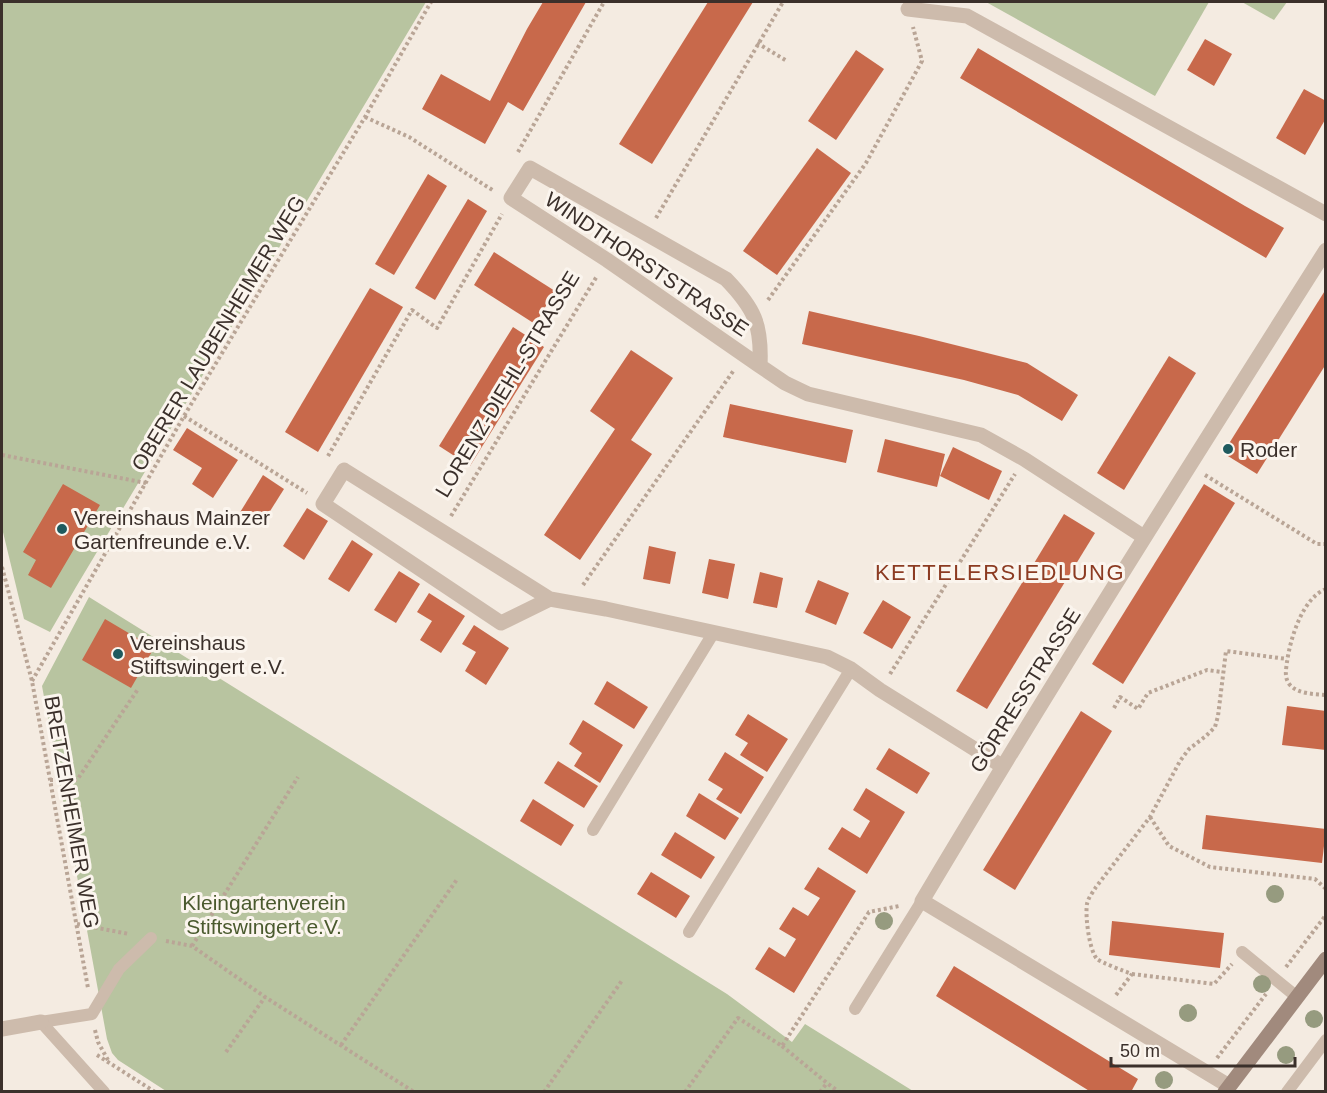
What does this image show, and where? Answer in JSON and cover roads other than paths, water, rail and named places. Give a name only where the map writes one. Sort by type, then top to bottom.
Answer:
[{"type":"street","points":[[908,9],[967,16],[1326,214]]},
{"type":"street","name":"WINDTHORSTSTRASSE","points":[[760,366],[761,348],[755,318],[744,298],[726,279],[530,168],[511,198],[607,260],[744,355],[760,366],[785,383],[808,394],[981,435],[1024,459],[1144,537]]},
{"type":"street","name":"GÖRRESSTRASSE","points":[[922,901],[1002,766],[1144,537],[1326,250]]},
{"type":"street","name":"LORENZ-DIEHL-STRASSE","points":[[550,599],[501,623],[322,504],[344,470],[550,599],[827,657],[851,669],[880,690],[1002,766]]},
{"type":"street","points":[[922,901],[1104,1010],[1227,1089],[1326,959]]},
{"type":"street","points":[[2,1029],[41,1022]]},
{"type":"lane","points":[[593,830],[714,632]]},
{"type":"lane","points":[[689,932],[851,669]]},
{"type":"lane","points":[[855,1009],[922,901]]},
{"type":"lane","points":[[41,1022],[92,1014],[119,969],[151,938]]},
{"type":"lane","points":[[1242,952],[1297,998]]},
{"type":"lane","points":[[41,1022],[104,1092]]},
{"type":"lane","points":[[1287,1092],[1326,1040]]},
{"type":"place","name":"Roder","points":[[1228,449]]},
{"type":"place","name":"Vereinshaus Mainzer Gartenfreunde e.V.","points":[[62,529]]},
{"type":"place","name":"Vereinshaus Stiftswingert e.V.","points":[[118,654]]},
{"type":"district","name":"KETTELERSIEDLUNG","points":[[1000,572]]},
{"type":"park label","name":"Kleingartenverein Stiftswingert e.V.","points":[[264,914]]}]
